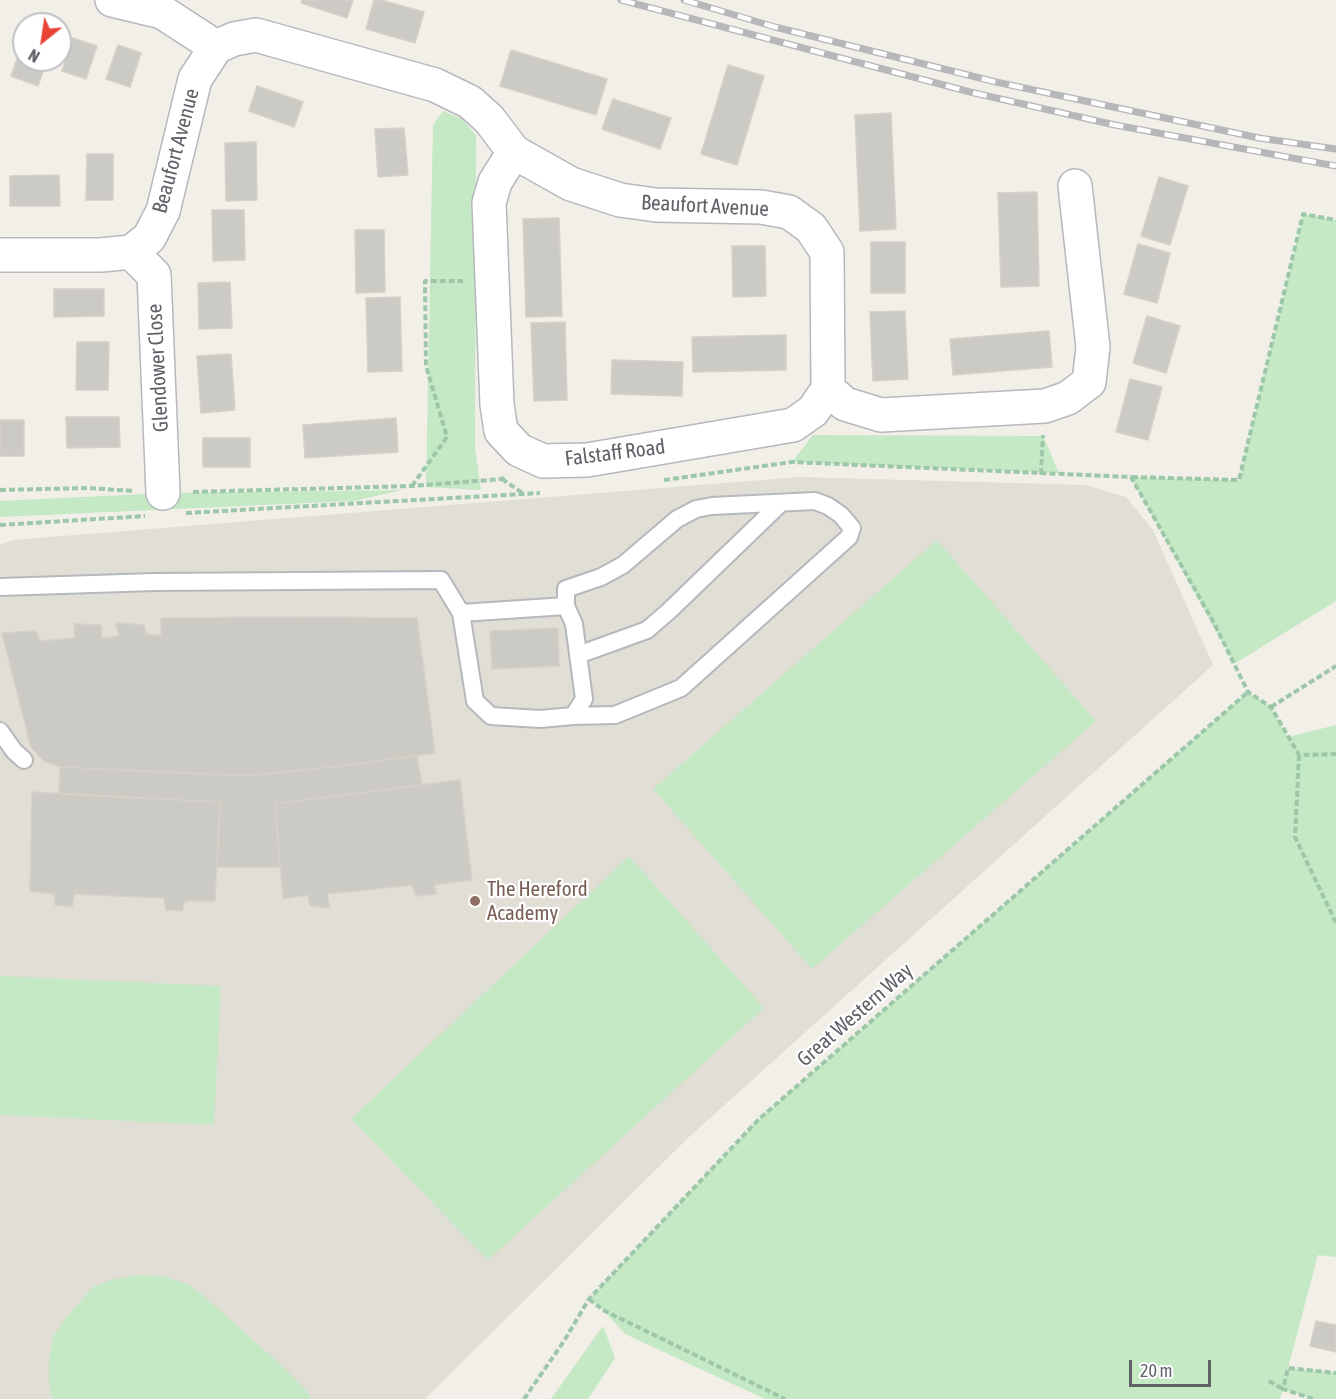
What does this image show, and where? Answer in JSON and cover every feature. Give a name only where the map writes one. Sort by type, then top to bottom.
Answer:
[{"type":"street","points":[[112,0],[162,12],[216,47]]},
{"type":"street","name":"Beaufort Avenue","points":[[131,252],[149,238],[163,211],[195,79],[216,47],[234,39],[256,35],[435,85],[470,102],[489,119],[514,152],[571,184],[620,200],[656,205],[761,207],[789,213],[811,228],[827,252],[828,389]]},
{"type":"street","name":"Falstaff Road","points":[[514,152],[495,182],[489,203],[497,405],[501,430],[519,450],[543,461],[587,460],[793,425],[813,411],[828,389]]},
{"type":"street","points":[[828,389],[845,404],[881,415],[1045,406],[1068,398],[1089,382],[1092,347],[1075,186]]},
{"type":"street","points":[[0,255],[101,255],[131,252]]},
{"type":"street","name":"Glendower Close","points":[[131,252],[154,275],[163,493]]},
{"type":"lane","points":[[0,587],[156,582],[441,580],[461,613],[475,701],[491,716],[540,719],[615,714],[681,688],[849,537],[852,528],[841,515],[815,501],[712,506],[696,510],[677,519],[623,565],[601,577],[566,589],[566,606],[574,624],[584,699],[573,716]]},
{"type":"lane","points":[[578,654],[646,630],[669,611],[781,503]]},
{"type":"lane","points":[[461,613],[566,606]]},
{"type":"lane","points":[[0,731],[24,760]]},
{"type":"path","points":[[1131,477],[1239,480],[1303,214],[1336,220]]},
{"type":"path","points":[[412,486],[447,437],[426,366],[425,281],[492,281]]},
{"type":"path","points":[[1041,474],[1045,406]]},
{"type":"path","points":[[502,479],[519,450]]},
{"type":"path","points":[[0,490],[88,488],[163,493],[412,486],[502,479],[524,494]]},
{"type":"path","points":[[1336,666],[1271,707],[1299,755],[1295,837],[1336,923]]},
{"type":"path","name":"Great Western Way","points":[[524,1399],[564,1341],[589,1299],[758,1120],[1248,692],[1271,707]]},
{"type":"path","points":[[1299,755],[1336,754]]},
{"type":"path","points":[[589,1299],[603,1310],[785,1399]]},
{"type":"path","points":[[1283,1389],[1288,1368],[1336,1373]]},
{"type":"path","points":[[1269,1381],[1283,1389],[1313,1399]]},
{"type":"shaded area","name":"The Hereford Academy","points":[[799,477],[1086,485],[1126,497],[1153,530],[1213,665],[689,1137],[425,1399],[0,1399],[0,545],[13,540]]},
{"type":"green space","points":[[443,111],[462,119],[476,135],[475,448],[481,490],[426,487],[433,125]]},
{"type":"green space","points":[[1303,214],[1336,220],[1336,601],[1234,664],[1131,477],[1239,480]]},
{"type":"green space","points":[[813,435],[1043,436],[1059,473],[792,462]]},
{"type":"green space","points":[[402,490],[353,501],[0,517],[0,501],[165,493]]},
{"type":"green space","points":[[937,540],[1096,721],[812,969],[653,789]]},
{"type":"green space","points":[[1248,692],[1271,707],[1288,737],[1336,725],[1336,1257],[1318,1255],[1288,1368],[1336,1373],[1336,1399],[1313,1399],[1283,1389],[1280,1399],[765,1399],[625,1334],[603,1310],[589,1299],[758,1120]]},
{"type":"green space","points":[[629,856],[764,1008],[488,1260],[351,1119]]},
{"type":"green space","points":[[0,976],[221,986],[214,1125],[0,1115]]},
{"type":"green space","points":[[138,1275],[163,1276],[188,1284],[291,1374],[309,1394],[310,1399],[52,1399],[49,1360],[53,1337],[64,1320],[93,1287],[114,1279]]},
{"type":"green space","points":[[603,1326],[615,1358],[588,1399],[551,1399]]},
{"type":"building","points":[[302,0],[353,0],[347,18],[301,3]]},
{"type":"building","points":[[374,0],[424,12],[415,43],[366,29]]},
{"type":"building","points":[[73,38],[97,46],[86,79],[65,72],[72,72]]},
{"type":"building","points":[[118,45],[141,53],[130,87],[106,79]]},
{"type":"building","points":[[511,50],[607,79],[596,115],[500,86]]},
{"type":"building","points":[[728,65],[764,76],[737,165],[701,154]]},
{"type":"building","points":[[12,72],[43,72],[38,86],[11,76]]},
{"type":"building","points":[[257,86],[303,102],[294,127],[249,111]]},
{"type":"building","points":[[613,99],[671,118],[660,149],[602,129]]},
{"type":"building","points":[[891,113],[896,229],[860,231],[855,115]]},
{"type":"building","points":[[404,128],[408,175],[378,177],[375,129]]},
{"type":"building","points":[[256,142],[257,200],[226,201],[225,143]]},
{"type":"building","points":[[87,154],[113,154],[113,200],[86,200]]},
{"type":"building","points":[[59,175],[60,206],[10,206],[10,176]]},
{"type":"building","points":[[1159,177],[1188,186],[1170,245],[1141,236]]},
{"type":"building","points":[[1037,192],[1039,286],[1001,287],[998,193]]},
{"type":"building","points":[[212,210],[244,210],[245,260],[213,261]]},
{"type":"building","points":[[559,218],[562,316],[526,317],[523,219]]},
{"type":"building","points":[[355,230],[384,230],[385,292],[356,293]]},
{"type":"building","points":[[871,242],[905,242],[905,293],[871,293]]},
{"type":"building","points":[[1138,244],[1170,253],[1157,303],[1124,294]]},
{"type":"building","points":[[732,246],[765,246],[766,296],[733,297]]},
{"type":"building","points":[[230,282],[232,328],[199,329],[198,283]]},
{"type":"building","points":[[54,289],[104,289],[104,316],[54,317]]},
{"type":"building","points":[[400,297],[402,371],[368,372],[366,298]]},
{"type":"building","points":[[905,311],[908,379],[873,381],[870,312]]},
{"type":"building","points":[[1147,316],[1180,326],[1166,373],[1133,363]]},
{"type":"building","points":[[565,322],[567,400],[534,401],[531,323]]},
{"type":"building","points":[[1049,331],[1052,367],[953,375],[950,339]]},
{"type":"building","points":[[786,335],[786,370],[693,372],[692,337]]},
{"type":"building","points":[[77,342],[109,342],[108,390],[76,390]]},
{"type":"building","points":[[231,354],[235,410],[201,413],[197,356]]},
{"type":"building","points":[[612,360],[683,362],[682,396],[611,394]]},
{"type":"building","points":[[1130,379],[1162,387],[1148,440],[1116,432]]},
{"type":"building","points":[[66,417],[119,417],[120,447],[67,448]]},
{"type":"building","points":[[396,418],[398,452],[305,458],[303,425]]},
{"type":"building","points":[[0,420],[24,420],[24,456],[0,456]]},
{"type":"building","points":[[203,438],[250,438],[250,467],[203,467]]},
{"type":"building","points":[[161,618],[417,618],[435,753],[249,776],[60,767],[44,761],[31,747],[2,633],[36,631],[41,641],[75,638],[74,624],[101,625],[102,638],[119,636],[116,623],[144,625],[146,634],[161,636]]},
{"type":"building","points":[[558,628],[559,666],[492,669],[490,631]]},
{"type":"building","points":[[417,756],[422,785],[275,804],[280,867],[217,867],[220,802],[59,794],[60,767],[249,776]]},
{"type":"building","points":[[460,780],[472,880],[434,885],[437,894],[416,896],[412,885],[327,894],[330,908],[310,906],[308,895],[283,899],[275,804]]},
{"type":"building","points":[[32,792],[220,802],[215,901],[185,901],[182,911],[166,910],[164,898],[74,894],[72,907],[55,905],[54,894],[30,891]]},
{"type":"building","points":[[1316,1321],[1336,1325],[1336,1352],[1310,1346]]},
{"type":"railway","points":[[621,0],[970,92],[1115,125],[1336,166]]},
{"type":"railway","points":[[684,0],[775,27],[996,82],[1259,138],[1336,149]]},
{"type":"place","name":"The Hereford Academy","points":[[475,901]]}]
